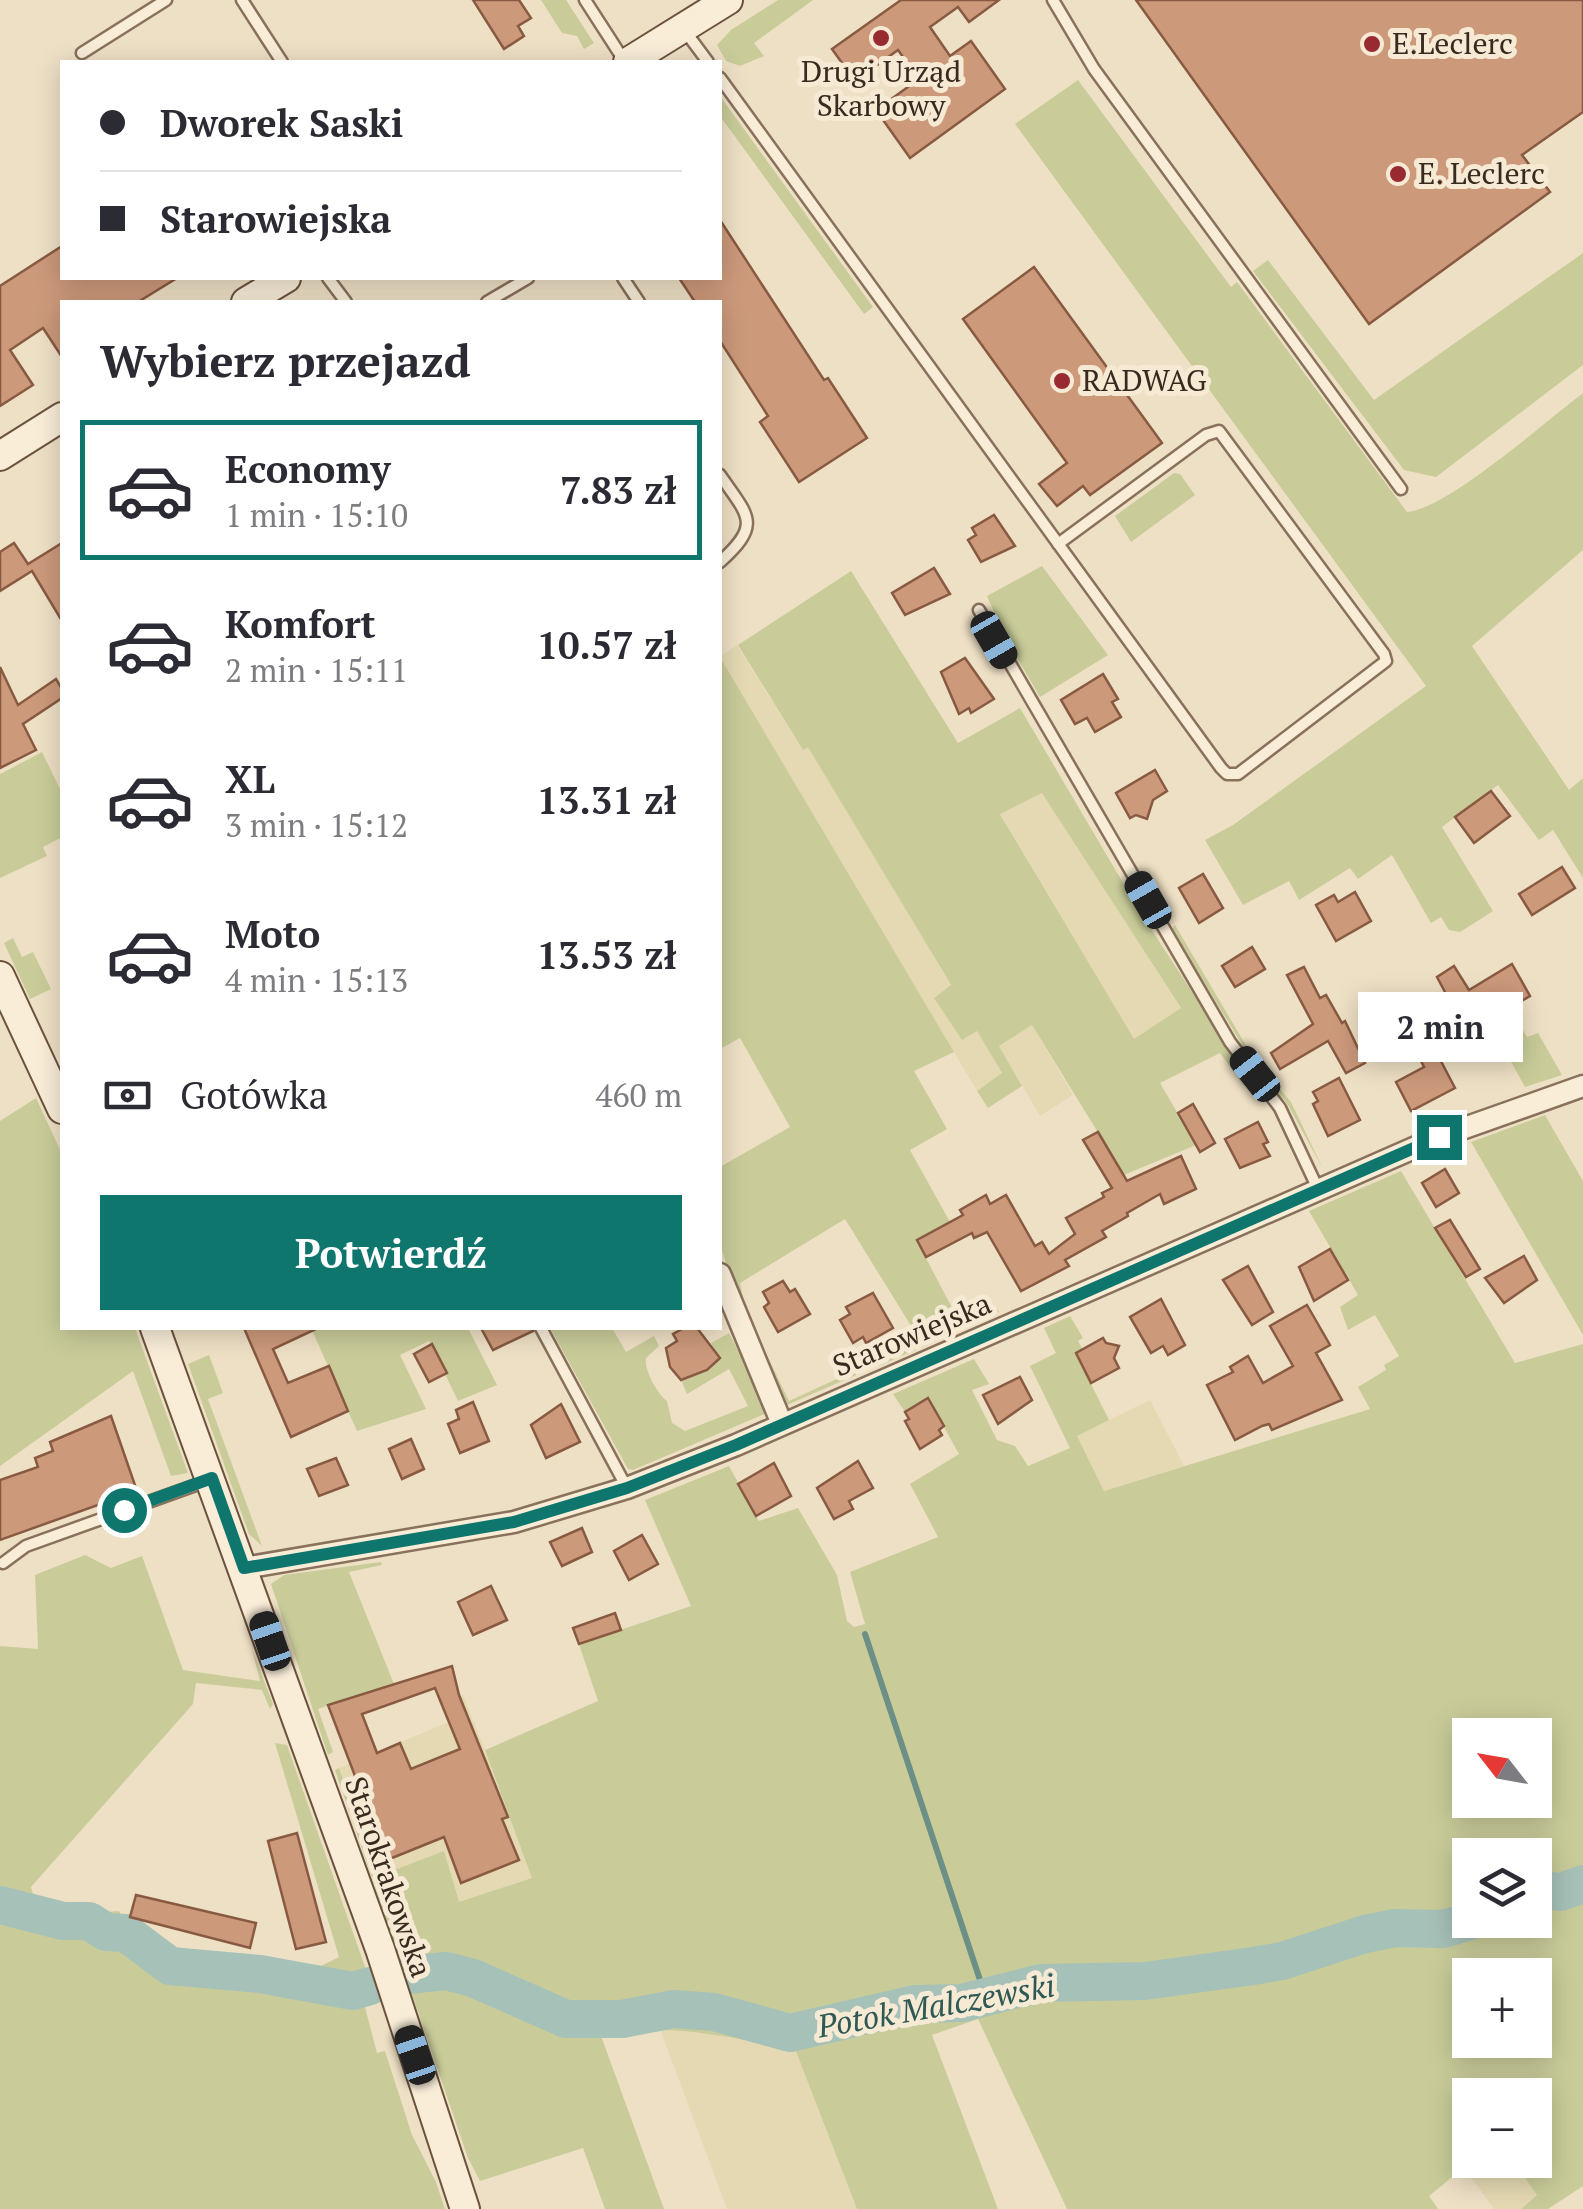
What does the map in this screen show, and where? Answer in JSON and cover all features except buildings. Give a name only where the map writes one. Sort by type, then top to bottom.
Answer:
[{"type":"street","points":[[630,60],[728,0]]},
{"type":"street","points":[[249,300],[283,280]]},
{"type":"street","points":[[0,456],[60,418]]},
{"type":"street","points":[[0,976],[60,1105]]},
{"type":"street","name":"Starowiejska","points":[[244,1568],[514,1522],[627,1488],[1439,1137],[1583,1086]]},
{"type":"street","points":[[722,1279],[782,1424]]},
{"type":"street","name":"Starokrakowska","points":[[157,1330],[380,1950],[465,2209]]},
{"type":"lane","points":[[82,53],[166,0]]},
{"type":"lane","points":[[242,0],[281,60]]},
{"type":"lane","points":[[585,0],[626,60]]},
{"type":"lane","points":[[1053,0],[1094,69],[1401,488]]},
{"type":"lane","points":[[684,28],[707,60]]},
{"type":"lane","points":[[722,81],[1058,544],[1227,774],[1242,771],[1381,669],[1386,661],[1219,430],[1206,435],[1058,544]]},
{"type":"lane","points":[[490,300],[524,280]]},
{"type":"lane","points":[[722,478],[746,512],[750,526],[742,542],[722,560]]},
{"type":"lane","points":[[978,610],[1230,1042],[1280,1108],[1319,1190]]},
{"type":"lane","points":[[542,1330],[627,1488]]},
{"type":"lane","points":[[3,1563],[26,1546],[212,1478]]},
{"type":"shaded area","points":[[737,645],[802,749],[808,746],[951,986],[934,998],[977,1030],[1002,1074],[977,1091],[722,660],[722,656]]},
{"type":"shaded area","points":[[1043,793],[1181,1009],[1134,1040],[1000,813]]},
{"type":"shaded area","points":[[1032,1025],[1073,1095],[1040,1116],[999,1046]]},
{"type":"shaded area","points":[[1150,1400],[1184,1466],[1104,1491],[1076,1436]]},
{"type":"shaded area","points":[[463,1695],[585,2015],[379,1876],[339,1768],[449,1722],[442,1704]]},
{"type":"shaded area","points":[[660,2029],[795,2049],[857,2209],[727,2209]]},
{"type":"shaded area","points":[[1472,2178],[1525,2178],[1537,2195],[1521,2209],[1494,2209]]},
{"type":"green space","points":[[541,0],[566,0],[594,43],[584,49],[577,36],[562,33]]},
{"type":"green space","points":[[778,0],[813,0],[754,43],[764,56],[740,66],[726,61],[717,45],[731,30]]},
{"type":"green space","points":[[1078,80],[1231,287],[1237,282],[1407,512],[1425,507],[1471,480],[1583,393],[1583,550],[1472,646],[1569,790],[1583,778],[1583,878],[1553,830],[1539,840],[1498,785],[1442,827],[1493,911],[1460,932],[1449,930],[1441,917],[1431,923],[1392,855],[1358,879],[1350,868],[1299,900],[1289,881],[1243,905],[1205,840],[1233,825],[1426,686],[1015,124]]},
{"type":"green space","points":[[722,99],[873,307],[864,314],[722,119]]},
{"type":"green space","points":[[1583,253],[1583,365],[1436,477],[1404,470],[1253,271],[1268,260],[1374,400]]},
{"type":"green space","points":[[1174,473],[1180,474],[1195,495],[1131,542],[1115,516]]},
{"type":"green space","points":[[1042,566],[1108,655],[1040,697],[1007,641],[987,596]]},
{"type":"green space","points":[[851,571],[958,743],[1020,708],[1142,915],[1250,1081],[1244,1086],[1220,1053],[1160,1083],[1196,1145],[1124,1175],[1032,1025],[999,1046],[1022,1086],[988,1108],[977,1091],[1002,1073],[977,1031],[962,1040],[934,998],[951,985],[808,747],[803,750],[738,645]],"holes":[[[1042,793],[1181,1008],[1134,1039],[1000,814]]]},
{"type":"green space","points":[[722,660],[954,1052],[914,1071],[947,1129],[910,1150],[950,1222],[917,1241],[961,1325],[997,1308],[999,1312],[879,1366],[877,1362],[921,1342],[845,1219],[740,1283],[746,1312],[789,1401],[854,1371],[856,1375],[787,1405],[734,1287],[722,1251],[722,1166],[790,1127],[740,1038],[722,1048]]},
{"type":"green space","points":[[42,752],[60,789],[60,838],[43,847],[47,856],[0,878],[0,774]]},
{"type":"green space","points":[[1175,925],[1251,1054],[1291,1102],[1323,1169],[1288,1105],[1248,1054],[1171,929]]},
{"type":"green space","points":[[13,938],[22,957],[33,952],[51,989],[30,999],[4,943]]},
{"type":"green space","points":[[1516,1019],[1527,1037],[1538,1033],[1562,1075],[1525,1087],[1494,1031]]},
{"type":"green space","points":[[36,1098],[60,1150],[60,1330],[136,1330],[188,1473],[171,1476],[133,1371],[0,1466],[0,1121]]},
{"type":"green space","points":[[1545,1115],[1583,1181],[1583,1335],[1471,1142]]},
{"type":"green space","points":[[1401,1171],[1515,1363],[1583,1344],[1583,2186],[1548,2209],[1521,2209],[1537,2195],[1525,2178],[1552,2178],[1552,2078],[1452,2078],[1452,2177],[1429,2196],[1438,2209],[1067,2209],[978,2019],[932,2035],[998,2209],[857,2209],[795,2049],[673,2031],[600,2033],[664,2209],[605,2209],[583,2148],[480,2181],[468,2158],[335,1770],[339,1768],[379,1876],[444,1851],[459,1902],[532,1878],[485,1750],[598,1701],[579,1644],[691,1606],[645,1500],[729,1466],[759,1521],[798,1508],[837,1575],[847,1621],[854,1627],[865,1624],[850,1572],[938,1537],[910,1484],[959,1454],[928,1399],[905,1412],[893,1394],[974,1359],[989,1384],[972,1390],[997,1440],[1015,1446],[1028,1466],[1070,1448],[1030,1366],[1056,1353],[1044,1328],[1070,1316],[1083,1338],[1078,1341],[1083,1350],[1076,1354],[1109,1420],[1077,1436],[1104,1491],[1370,1409],[1358,1387],[1386,1370],[1384,1365],[1399,1356],[1375,1315],[1348,1330],[1340,1307],[1358,1295],[1309,1211]]},
{"type":"green space","points":[[312,1330],[469,1330],[497,1385],[458,1401],[429,1341],[400,1355],[426,1409],[357,1431]]},
{"type":"green space","points":[[551,1330],[613,1330],[626,1352],[654,1336],[659,1346],[646,1358],[647,1369],[667,1401],[672,1423],[685,1431],[748,1406],[729,1369],[687,1394],[681,1380],[707,1370],[719,1358],[711,1343],[729,1333],[768,1408],[767,1413],[628,1469]]},
{"type":"green space","points":[[209,1355],[223,1393],[208,1399],[262,1546],[249,1534],[188,1364]]},
{"type":"green space","points":[[85,1555],[111,1568],[142,1556],[183,1670],[260,1681],[252,1649],[273,1704],[270,1709],[262,1690],[196,1683],[193,1704],[31,1887],[33,1894],[94,1913],[119,1911],[126,1923],[152,1930],[169,1949],[319,1967],[339,1957],[275,1743],[287,1745],[376,1998],[365,2007],[377,2053],[385,2051],[412,2135],[445,2209],[0,2209],[0,1646],[38,1649],[35,1575]],"holes":[[[134,1936],[172,1964],[354,1982],[358,1993],[348,1995],[295,1983],[169,1968],[141,1948]]]},
{"type":"green space","points":[[381,1562],[382,1565],[349,1572],[394,1684],[318,1709],[333,1752],[328,1755],[271,1584],[284,1575]]},
{"type":"waterway","points":[[865,1634],[986,1998]]},
{"type":"waterway","name":"Potok Malczewski","points":[[1552,1891],[1583,1884]]},
{"type":"waterway","name":"Potok Malczewski","points":[[0,1905],[63,1921],[89,1921],[106,1932],[126,1933],[170,1966],[260,1974],[353,1991],[370,1986]]},
{"type":"waterway","name":"Potok Malczewski","points":[[408,1975],[446,1971],[473,1978],[566,2019],[622,2019],[674,2009],[714,2012],[790,2033],[915,2004],[962,2003],[1041,1983],[1145,1981],[1282,1961],[1395,1928],[1452,1926]]},
{"type":"place","name":"Drugi Urząd Skarbowy","points":[[881,38]]},
{"type":"place","name":"E.Leclerc","points":[[1372,44]]},
{"type":"place","name":"E. Leclerc","points":[[1398,174]]},
{"type":"place","name":"RADWAG","points":[[1062,381]]},
{"type":"route","points":[[124,1510],[212,1478],[244,1568],[514,1522],[627,1488],[736,1445],[1439,1137]]}]
